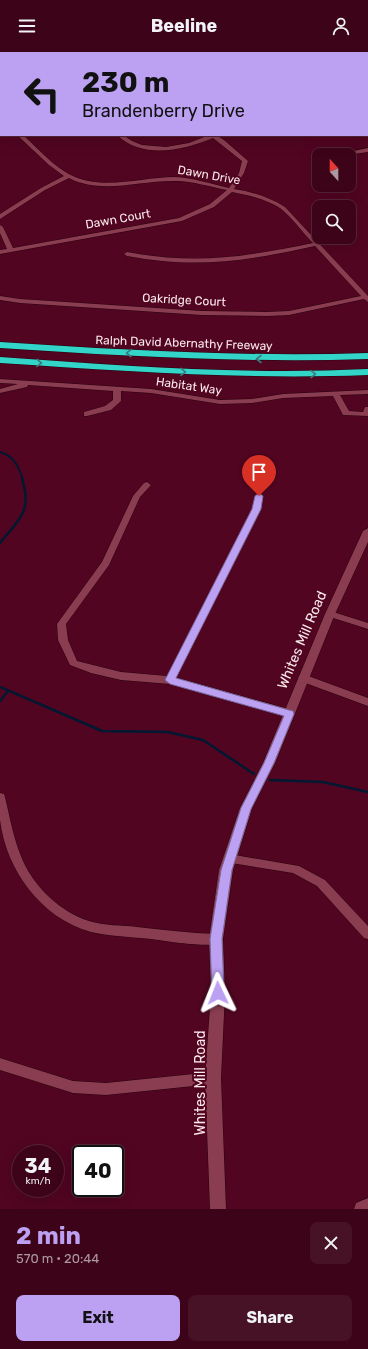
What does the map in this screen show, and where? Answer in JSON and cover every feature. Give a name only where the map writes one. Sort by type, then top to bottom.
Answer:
[{"type":"highway","name":"Ralph David Abernathy Freeway","points":[[0,345],[207,358],[283,359],[368,356]]},
{"type":"highway","name":"Ralph David Abernathy Freeway","points":[[0,360],[212,373],[281,374],[368,372]]},
{"type":"street","name":"Dawn Drive","points":[[21,136],[59,171],[68,176],[89,182],[106,184],[181,179],[265,198],[283,208],[312,240]]},
{"type":"street","points":[[121,136],[134,145],[152,148],[186,146],[211,136]]},
{"type":"street","points":[[214,136],[245,161],[243,169],[232,190]]},
{"type":"street","points":[[356,152],[368,150]]},
{"type":"street","points":[[0,217],[43,189],[68,176]]},
{"type":"street","name":"Dawn Court","points":[[0,252],[180,220],[207,209],[232,190]]},
{"type":"street","points":[[0,227],[11,250]]},
{"type":"street","name":"Dawn Drive","points":[[316,244],[367,298]]},
{"type":"street","points":[[127,254],[148,258],[216,261],[240,259],[316,244]]},
{"type":"street","name":"Oakridge Court","points":[[0,298],[20,301],[202,313],[267,314],[289,313],[367,298]]},
{"type":"street","name":"Habitat Way","points":[[0,381],[152,391],[220,402],[252,401],[283,396],[368,392]]},
{"type":"street","points":[[0,391],[31,383]]},
{"type":"street","points":[[87,414],[108,408],[117,401],[116,389]]},
{"type":"street","points":[[336,394],[346,413],[366,414],[368,409]]},
{"type":"street","points":[[147,485],[136,496],[106,563],[61,624],[63,640],[73,662],[85,667],[121,676],[170,680],[289,714]]},
{"type":"street","points":[[170,680],[256,509],[259,496]]},
{"type":"street","name":"Whites Mill Road","points":[[218,1209],[213,1078],[218,993],[216,939],[226,870],[246,808],[269,763],[330,614],[368,531]]},
{"type":"street","points":[[330,614],[368,626]]},
{"type":"street","points":[[303,678],[368,702]]},
{"type":"street","points":[[0,797],[13,846],[22,869],[36,891],[56,909],[87,926],[189,938],[216,939]]},
{"type":"street","points":[[229,859],[295,869],[321,883],[368,934]]},
{"type":"street","points":[[0,1064],[57,1082],[89,1089],[106,1089],[213,1078]]},
{"type":"street","points":[[362,1209],[368,1206]]},
{"type":"waterway","points":[[0,452],[12,459],[20,471],[23,480]]},
{"type":"waterway","points":[[0,543],[18,521],[25,508],[25,490],[22,479]]},
{"type":"waterway","points":[[0,687],[102,731],[168,732],[203,740],[254,774]]},
{"type":"waterway","points":[[0,701],[8,691]]},
{"type":"waterway","points":[[270,780],[323,782],[368,792]]},
{"type":"route","points":[[218,993],[216,939],[226,870],[246,808],[269,763],[289,714],[170,680],[256,509],[259,496]]}]
